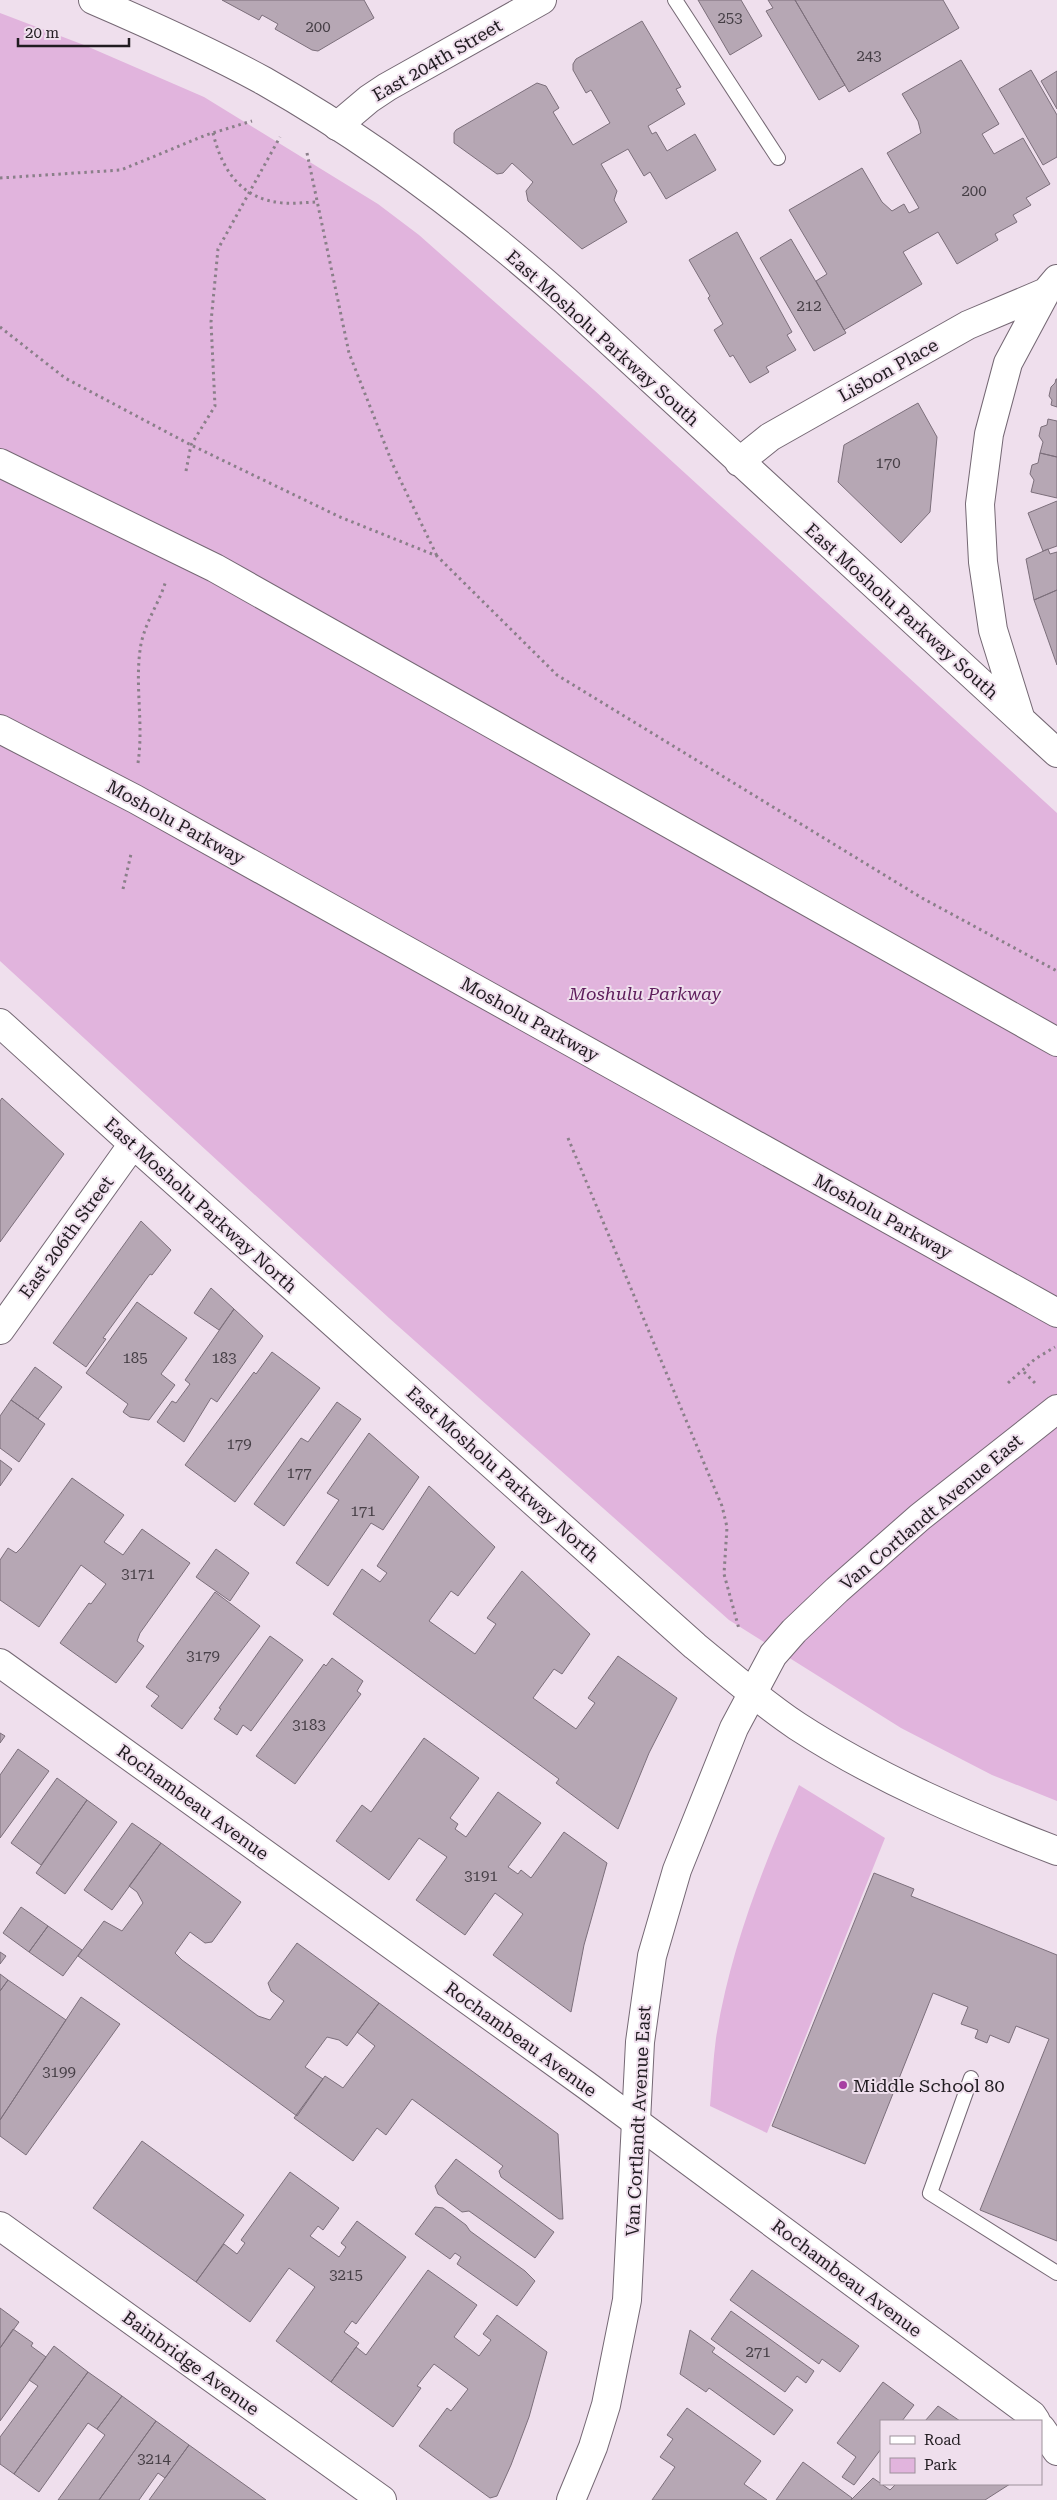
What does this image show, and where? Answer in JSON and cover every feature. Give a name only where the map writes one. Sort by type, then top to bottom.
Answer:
[{"type":"street","name":"East Mosholu Parkway South","points":[[93,0],[215,56],[264,82],[337,126],[434,192],[525,264],[1057,754]]},
{"type":"street","name":"East 204th Street","points":[[337,126],[369,99],[388,87],[542,0]]},
{"type":"street","name":"Lisbon Place","points":[[739,462],[770,436],[968,325],[1052,285]]},
{"type":"street","points":[[1021,719],[993,630],[983,562],[980,504],[989,434],[1008,363],[1052,285]]},
{"type":"street","points":[[0,463],[214,568],[1057,1042]]},
{"type":"street","name":"Mosholu Parkway","points":[[0,729],[135,799],[1057,1313]]},
{"type":"street","name":"East Mosholu Parkway North","points":[[0,1023],[132,1144],[695,1646],[752,1692],[794,1724],[840,1751],[962,1812],[1057,1852]]},
{"type":"street","name":"East 206th Street","points":[[0,1330],[132,1144]]},
{"type":"street","name":"Van Cortlandt Avenue East","points":[[571,2500],[593,2447],[606,2405],[628,2300],[632,2244],[635,2121],[644,2001],[662,1916],[693,1828],[752,1692],[773,1655],[836,1590],[920,1517],[1057,1410]]},
{"type":"street","name":"Rochambeau Avenue","points":[[0,1663],[635,2121],[1032,2415],[1035,2420]]},
{"type":"street","name":"Bainbridge Avenue","points":[[0,2226],[382,2500]]},
{"type":"street","points":[[1042,2429],[1057,2451]]},
{"type":"lane","points":[[675,0],[778,158]]},
{"type":"lane","points":[[971,2078],[930,2192],[1057,2273]]},
{"type":"path","points":[[0,178],[121,170],[213,133],[252,121]]},
{"type":"path","points":[[213,133],[219,157],[230,177],[256,196],[283,203],[319,202]]},
{"type":"path","points":[[186,472],[191,445],[215,406],[211,322],[218,249],[280,137]]},
{"type":"path","points":[[307,153],[319,202],[349,353],[392,465],[437,556],[557,675],[922,898],[1057,971]]},
{"type":"path","points":[[0,327],[65,378],[191,445],[340,517],[437,556]]},
{"type":"path","points":[[138,768],[141,744],[139,664],[142,644],[146,622],[163,590],[167,576]]},
{"type":"path","points":[[123,889],[131,854]]},
{"type":"path","points":[[568,1138],[722,1506],[727,1527],[724,1574],[739,1629]]},
{"type":"path","points":[[1008,1383],[1024,1372],[1035,1359],[1057,1345]]},
{"type":"green space","name":"Moshulu Parkway","points":[[0,13],[84,45],[204,97],[378,204],[419,235],[594,390],[1057,813],[1057,1801],[992,1775],[901,1728],[729,1620],[389,1318],[0,961]]},
{"type":"green space","points":[[799,1785],[885,1838],[767,2133],[710,2106],[714,2055],[722,2005],[749,1909]]},
{"type":"building","points":[[222,0],[364,0],[374,18],[318,51],[312,50],[275,29],[278,24],[262,15],[259,20]]},
{"type":"building","points":[[698,0],[741,0],[762,36],[730,55]]},
{"type":"building","points":[[768,0],[795,0],[845,85],[819,100],[766,11],[773,8]]},
{"type":"building","points":[[795,0],[943,0],[959,28],[849,92]]},
{"type":"building","points":[[642,21],[681,87],[676,89],[685,104],[648,126],[652,134],[656,132],[667,151],[695,134],[716,170],[666,199],[650,172],[644,176],[628,149],[601,164],[617,191],[614,200],[627,222],[582,249],[528,201],[526,191],[533,182],[512,163],[503,173],[497,174],[454,143],[454,133],[456,130],[537,83],[546,86],[559,108],[553,112],[573,145],[610,123],[591,90],[586,93],[573,70],[573,64],[576,59]]},
{"type":"building","points":[[961,60],[999,124],[982,134],[994,154],[1023,138],[1050,184],[1026,198],[1031,205],[1013,215],[1017,222],[995,234],[998,240],[957,264],[938,232],[903,252],[922,284],[844,330],[816,281],[827,274],[789,210],[862,168],[882,202],[892,211],[904,204],[909,213],[919,208],[887,153],[921,133],[918,121],[902,94]]},
{"type":"building","points":[[1031,70],[1057,115],[1057,157],[1043,165],[999,89]]},
{"type":"building","points":[[1057,71],[1057,109],[1041,81]]},
{"type":"building","points":[[737,232],[792,332],[787,335],[796,350],[766,367],[769,372],[750,383],[733,355],[730,357],[714,330],[723,324],[708,298],[710,296],[689,260]]},
{"type":"building","points":[[791,239],[846,333],[814,351],[760,258]]},
{"type":"building","points":[[1056,379],[1057,407],[1051,405],[1052,400],[1049,396],[1051,387]]},
{"type":"building","points":[[918,403],[937,437],[930,512],[901,543],[838,482],[844,445]]},
{"type":"building","points":[[1048,419],[1057,421],[1057,457],[1040,453],[1043,442],[1039,436],[1041,427],[1047,425]]},
{"type":"building","points":[[1040,453],[1057,457],[1057,498],[1031,492],[1034,480],[1030,474],[1032,465],[1038,463]]},
{"type":"building","points":[[1057,501],[1057,546],[1043,551],[1028,513]]},
{"type":"building","points":[[1048,549],[1050,554],[1057,552],[1057,590],[1034,600],[1026,559]]},
{"type":"building","points":[[1057,590],[1057,665],[1034,600]]},
{"type":"building","points":[[2,1098],[64,1154],[0,1242],[0,1101]]},
{"type":"building","points":[[141,1221],[171,1250],[152,1275],[150,1274],[103,1338],[106,1339],[86,1367],[53,1343]]},
{"type":"building","points":[[211,1288],[234,1309],[219,1330],[194,1313]]},
{"type":"building","points":[[137,1302],[187,1338],[161,1374],[175,1385],[149,1420],[130,1417],[123,1412],[128,1404],[86,1373]]},
{"type":"building","points":[[234,1309],[263,1336],[217,1402],[211,1398],[184,1442],[157,1422],[172,1401],[176,1403],[190,1384],[185,1380]]},
{"type":"building","points":[[272,1352],[320,1388],[235,1502],[185,1465],[254,1372],[256,1374]]},
{"type":"building","points":[[35,1367],[62,1387],[38,1419],[11,1400]]},
{"type":"building","points":[[11,1400],[45,1424],[19,1462],[0,1448],[0,1416]]},
{"type":"building","points":[[337,1402],[361,1419],[284,1526],[254,1504],[301,1438],[308,1442]]},
{"type":"building","points":[[369,1433],[419,1477],[383,1530],[371,1523],[328,1586],[296,1563],[339,1500],[327,1493]]},
{"type":"building","points":[[0,1460],[12,1469],[0,1486]]},
{"type":"building","points":[[72,1478],[124,1515],[104,1542],[123,1555],[142,1529],[190,1563],[140,1633],[137,1641],[144,1646],[116,1683],[60,1643],[89,1603],[91,1604],[106,1584],[81,1565],[39,1627],[0,1600],[0,1560],[8,1548],[16,1553],[22,1547]]},
{"type":"building","points":[[429,1486],[495,1547],[458,1596],[451,1591],[429,1621],[475,1654],[496,1624],[487,1618],[522,1571],[590,1634],[562,1674],[554,1669],[533,1698],[576,1729],[595,1703],[588,1698],[618,1656],[677,1698],[649,1753],[618,1829],[556,1783],[559,1779],[333,1614],[362,1569],[380,1582],[387,1573],[377,1566]]},
{"type":"building","points":[[216,1549],[249,1573],[230,1601],[196,1577]]},
{"type":"building","points":[[215,1592],[260,1626],[182,1729],[151,1706],[159,1696],[146,1687]]},
{"type":"building","points":[[270,1636],[303,1660],[251,1731],[243,1725],[237,1735],[214,1719],[221,1709],[219,1708]]},
{"type":"building","points":[[332,1658],[363,1681],[357,1691],[361,1694],[295,1784],[256,1756],[324,1664],[326,1666]]},
{"type":"building","points":[[0,1733],[5,1736],[0,1743]]},
{"type":"building","points":[[424,1738],[479,1778],[450,1818],[458,1824],[455,1829],[466,1837],[498,1792],[541,1823],[508,1867],[518,1874],[521,1870],[531,1878],[564,1832],[607,1863],[584,1945],[571,2012],[493,1955],[523,1914],[495,1893],[465,1935],[416,1900],[447,1857],[419,1838],[389,1880],[336,1841],[362,1805],[371,1812]]},
{"type":"building","points":[[18,1749],[49,1771],[0,1838],[0,1775]]},
{"type":"building","points":[[57,1778],[87,1800],[41,1865],[11,1843]]},
{"type":"building","points":[[87,1800],[117,1822],[65,1894],[36,1873]]},
{"type":"building","points":[[132,1823],[161,1843],[112,1910],[84,1890]]},
{"type":"building","points":[[161,1843],[241,1902],[212,1942],[205,1943],[190,1932],[175,1953],[258,2016],[270,2020],[284,2001],[271,1991],[268,1983],[297,1943],[379,2003],[347,2046],[339,2040],[327,2037],[305,2067],[323,2079],[297,2116],[78,1956],[104,1921],[122,1931],[143,1903],[137,1892],[129,1886]]},
{"type":"building","name":"Middle School 80","points":[[874,1873],[914,1889],[911,1896],[1057,1955],[1057,2241],[980,2210],[1049,2039],[1016,2026],[1009,2043],[990,2035],[987,2043],[975,2038],[978,2030],[961,2024],[968,2007],[933,1993],[865,2164],[772,2126]]},
{"type":"building","points":[[21,1907],[48,1926],[29,1952],[3,1933]]},
{"type":"building","points":[[48,1926],[82,1950],[63,1976],[29,1952]]},
{"type":"building","points":[[0,1952],[6,1956],[0,1964]]},
{"type":"building","points":[[0,1974],[8,1980],[0,1991]]},
{"type":"building","points":[[8,1980],[66,2020],[0,2120],[0,1991]]},
{"type":"building","points":[[81,1997],[120,2024],[26,2155],[0,2136],[0,2120]]},
{"type":"building","points":[[379,2003],[558,2134],[563,2219],[559,2219],[501,2177],[499,2171],[503,2166],[412,2099],[386,2135],[377,2128],[353,2161],[294,2118],[325,2076],[343,2088],[375,2046],[357,2032]]},
{"type":"building","points":[[142,2141],[244,2215],[196,2282],[93,2208]]},
{"type":"building","points":[[456,2159],[554,2232],[535,2258],[469,2211],[462,2212],[438,2194],[435,2186]]},
{"type":"building","points":[[290,2172],[339,2208],[323,2230],[318,2226],[310,2236],[339,2257],[346,2247],[341,2243],[357,2221],[406,2257],[356,2324],[352,2321],[344,2332],[359,2343],[331,2382],[276,2341],[315,2287],[289,2268],[250,2322],[196,2282],[224,2244],[237,2254],[245,2243],[241,2240]]},
{"type":"building","points":[[435,2207],[443,2208],[466,2225],[470,2231],[525,2271],[535,2281],[517,2306],[457,2264],[461,2257],[455,2253],[450,2259],[415,2234]]},
{"type":"building","points":[[428,2270],[477,2305],[454,2337],[479,2356],[491,2340],[483,2334],[497,2315],[547,2352],[529,2417],[497,2496],[490,2498],[419,2446],[447,2408],[451,2411],[468,2389],[434,2364],[417,2386],[421,2388],[393,2427],[331,2382],[356,2347],[366,2355]]},
{"type":"building","points":[[752,2270],[859,2346],[840,2372],[822,2359],[819,2364],[730,2300]]},
{"type":"building","points":[[0,2308],[19,2322],[0,2348]]},
{"type":"building","points":[[731,2311],[814,2371],[806,2383],[797,2376],[785,2392],[711,2339]]},
{"type":"building","points":[[13,2329],[33,2343],[31,2346],[46,2357],[0,2421],[0,2348]]},
{"type":"building","points":[[690,2330],[715,2348],[712,2352],[793,2410],[774,2435],[709,2388],[706,2392],[680,2374]]},
{"type":"building","points":[[54,2346],[88,2372],[14,2474],[0,2464],[0,2437],[38,2386],[29,2380]]},
{"type":"building","points":[[88,2372],[122,2396],[97,2429],[88,2423],[39,2492],[14,2474]]},
{"type":"building","points":[[883,2382],[914,2405],[903,2420],[880,2420],[880,2450],[854,2485],[842,2477],[856,2457],[837,2443]]},
{"type":"building","points":[[122,2396],[156,2421],[99,2500],[58,2500],[105,2435],[97,2429]]},
{"type":"building","points":[[938,2406],[959,2420],[926,2420]]},
{"type":"building","points":[[687,2408],[761,2461],[744,2484],[767,2500],[652,2500],[675,2467],[660,2457],[673,2439],[667,2435]]},
{"type":"building","points":[[156,2421],[189,2445],[165,2478],[158,2473],[139,2500],[99,2500]]},
{"type":"building","points":[[189,2445],[266,2500],[149,2500]]},
{"type":"building","points":[[803,2462],[852,2498],[851,2500],[776,2500]]},
{"type":"building","points":[[873,2478],[880,2485],[890,2490],[895,2485],[1008,2485],[985,2500],[851,2500]]},
{"type":"place","name":"Middle School 80","points":[[843,2085]]}]
